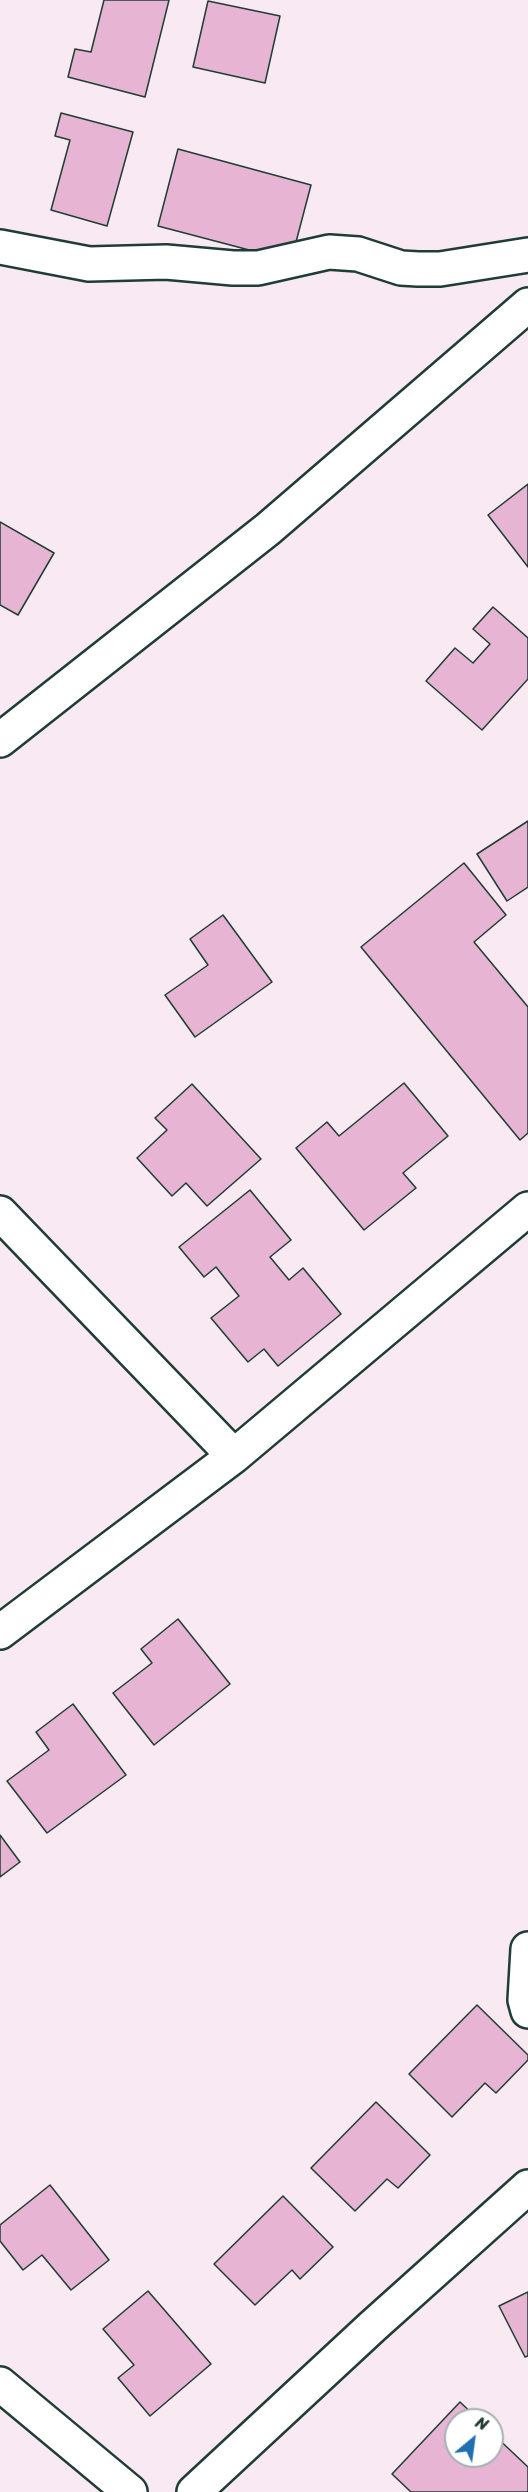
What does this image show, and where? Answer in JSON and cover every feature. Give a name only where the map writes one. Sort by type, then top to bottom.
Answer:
[{"type":"street","points":[[0,247],[89,264],[166,262],[233,268],[258,268],[330,252],[358,254],[401,268],[418,269],[440,269],[528,255]]},
{"type":"street","points":[[0,740],[268,529],[528,306]]},
{"type":"street","points":[[0,1632],[234,1456],[528,1209]]},
{"type":"street","points":[[0,1213],[234,1456]]},
{"type":"street","points":[[528,1949],[525,2000],[528,2011]]},
{"type":"street","points":[[194,2492],[373,2326],[528,2187]]},
{"type":"street","points":[[0,2384],[129,2492]]},
{"type":"building","points":[[104,0],[169,0],[145,97],[68,77],[75,49],[91,52]]},
{"type":"building","points":[[208,1],[280,16],[265,83],[193,67]]},
{"type":"building","points":[[61,113],[133,132],[107,226],[51,210],[70,140],[55,136]]},
{"type":"building","points":[[178,149],[311,185],[291,261],[158,226]]},
{"type":"building","points":[[528,484],[528,567],[488,515]]},
{"type":"building","points":[[0,522],[54,553],[18,615],[0,605]]},
{"type":"building","points":[[493,607],[528,638],[528,679],[482,730],[426,681],[455,648],[473,663],[490,644],[473,629]]},
{"type":"building","points":[[528,821],[528,887],[507,901],[477,854]]},
{"type":"building","points":[[464,863],[506,915],[474,942],[528,1007],[528,1133],[520,1140],[361,947]]},
{"type":"building","points":[[223,915],[272,982],[195,1037],[165,995],[208,965],[190,939]]},
{"type":"building","points":[[404,1083],[448,1136],[403,1173],[416,1188],[364,1230],[296,1148],[327,1122],[339,1136]]},
{"type":"building","points":[[192,1084],[261,1159],[207,1206],[186,1183],[172,1196],[137,1158],[167,1130],[155,1118]]},
{"type":"building","points":[[250,1190],[291,1240],[270,1257],[289,1280],[303,1268],[341,1314],[278,1366],[264,1349],[248,1362],[211,1318],[239,1296],[216,1267],[204,1277],[179,1247]]},
{"type":"building","points":[[178,1619],[230,1684],[154,1745],[113,1693],[152,1663],[141,1649]]},
{"type":"building","points":[[73,1704],[126,1775],[47,1833],[7,1781],[49,1750],[36,1732]]},
{"type":"building","points":[[0,1835],[20,1862],[0,1877]]},
{"type":"building","points":[[477,2005],[528,2055],[528,2060],[496,2093],[485,2083],[452,2117],[409,2074]]},
{"type":"building","points":[[376,2102],[430,2155],[398,2188],[387,2179],[355,2211],[311,2168]]},
{"type":"building","points":[[50,2185],[109,2260],[71,2290],[42,2255],[23,2270],[0,2241],[0,2225]]},
{"type":"building","points":[[283,2196],[333,2247],[300,2279],[292,2270],[255,2305],[214,2264]]},
{"type":"building","points":[[148,2291],[211,2364],[150,2416],[118,2378],[134,2365],[103,2329]]},
{"type":"building","points":[[528,2292],[528,2356],[525,2357],[499,2306]]},
{"type":"building","points":[[460,2402],[466,2408],[454,2408]]},
{"type":"building","points":[[444,2419],[444,2468],[504,2468],[504,2444],[528,2467],[528,2492],[411,2492],[392,2474]]}]
